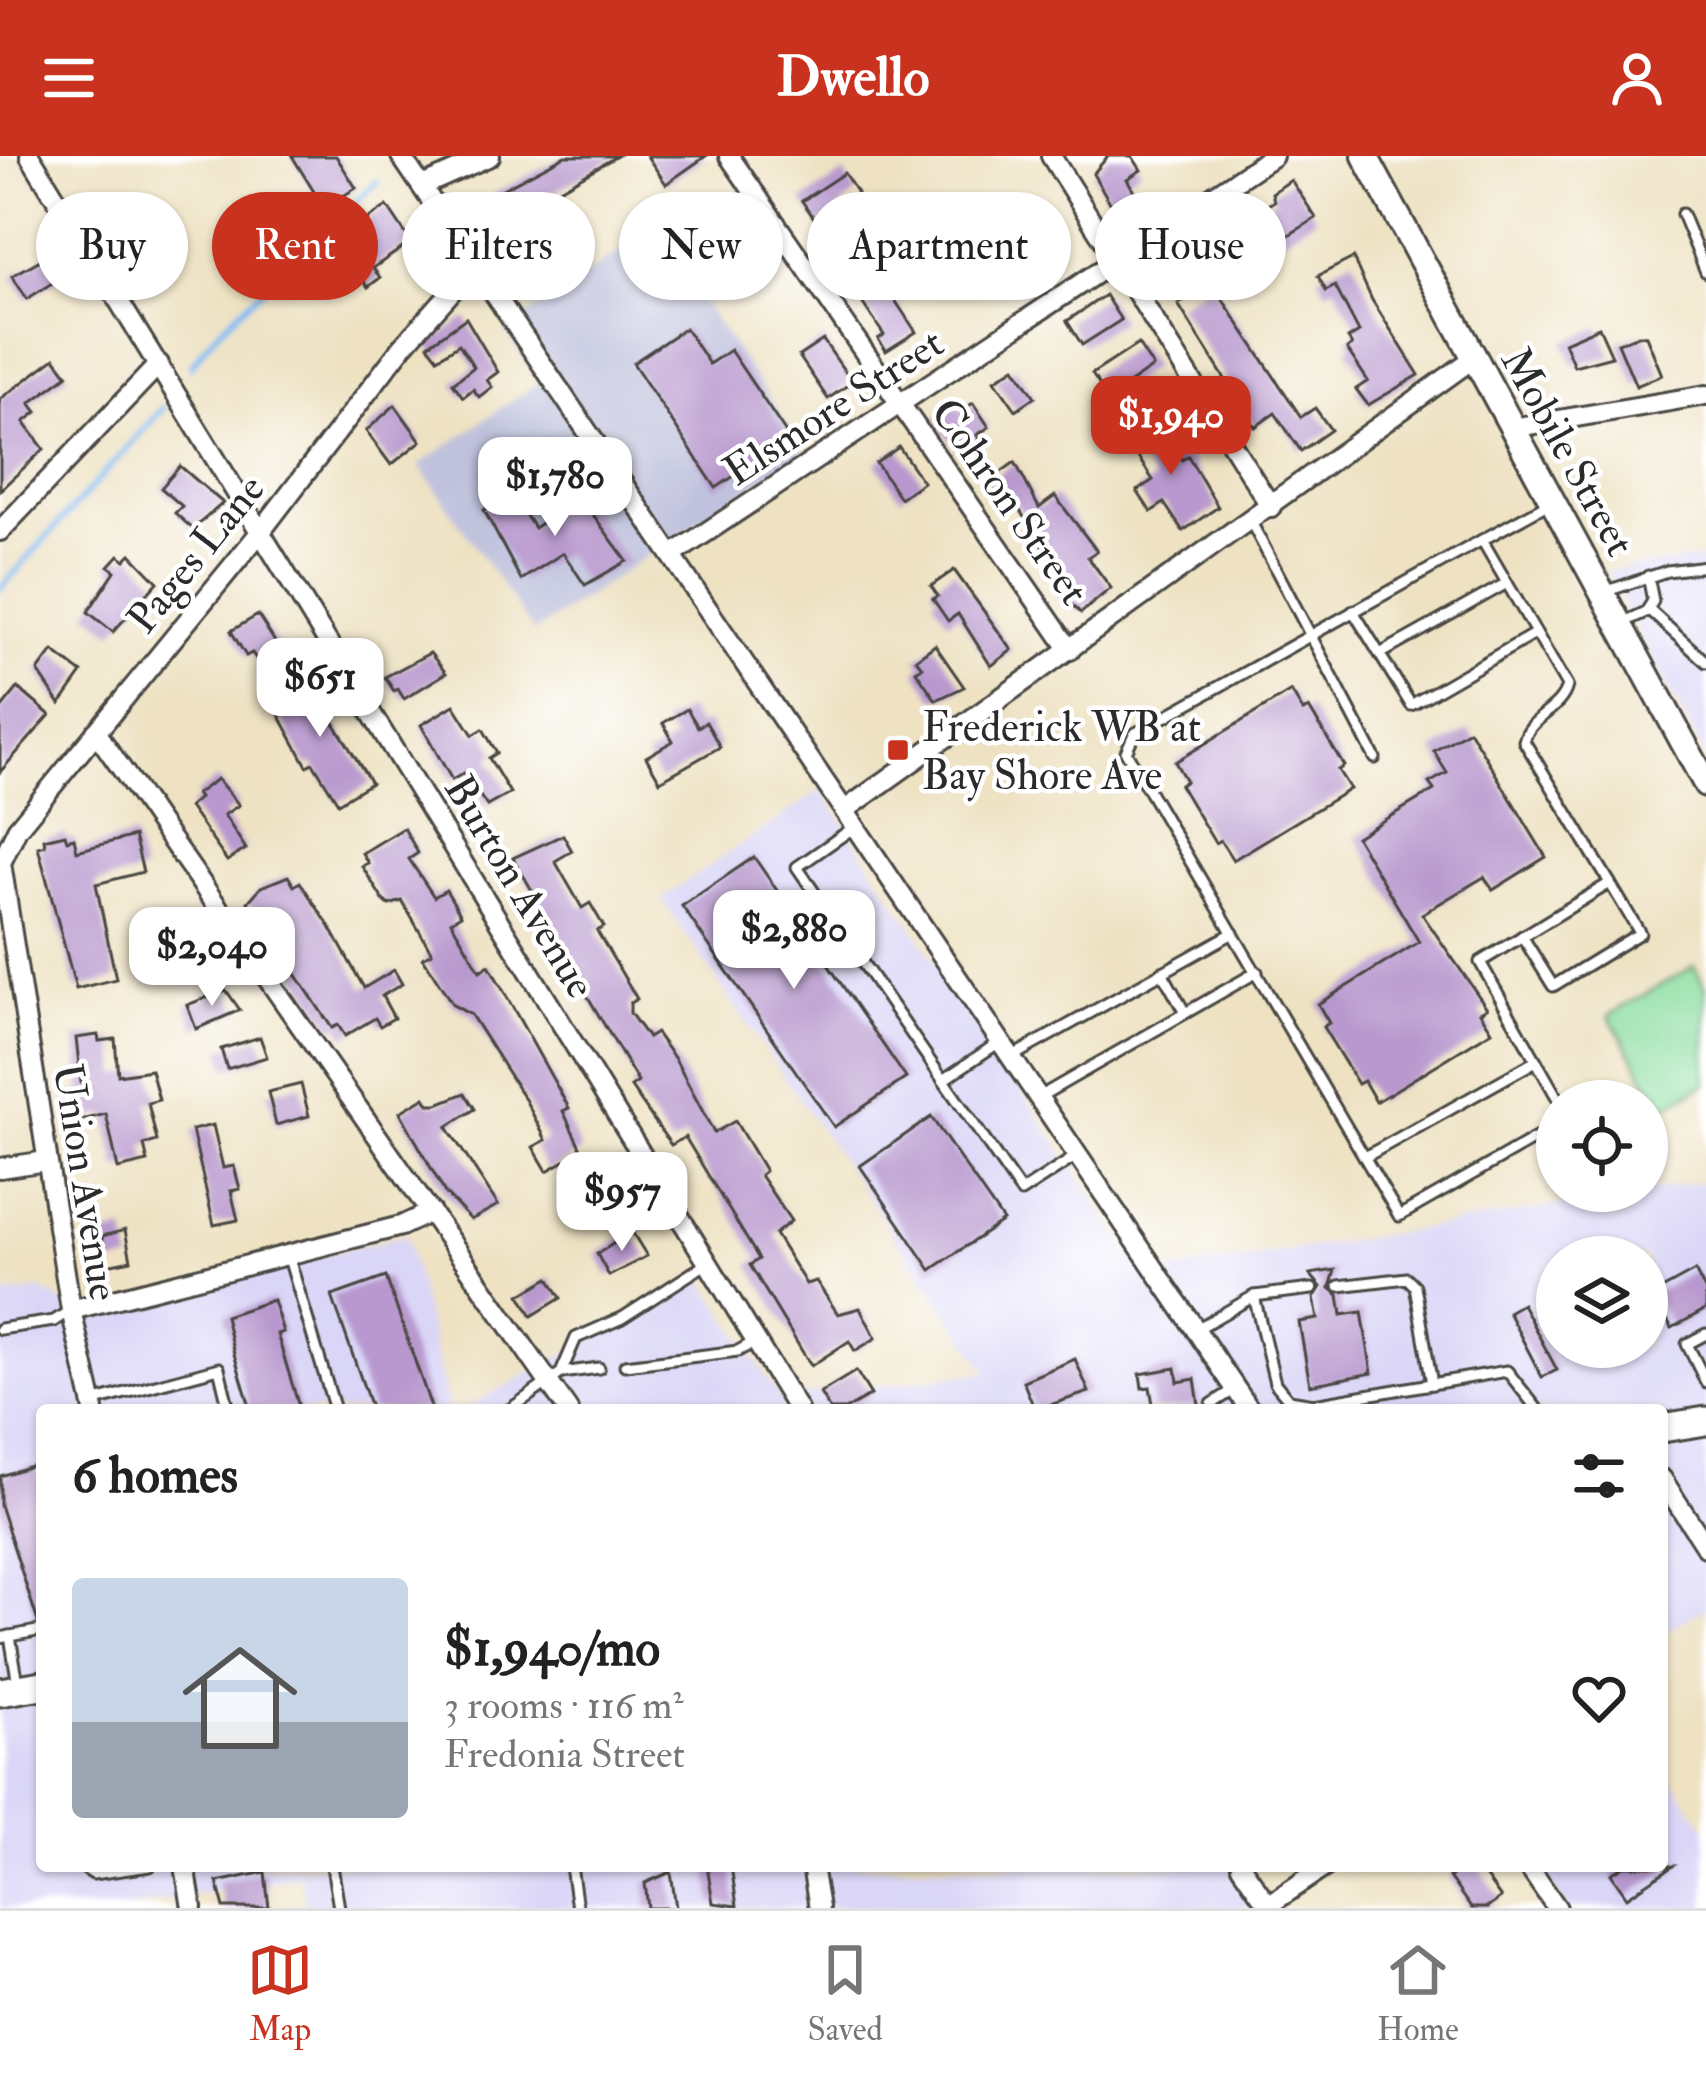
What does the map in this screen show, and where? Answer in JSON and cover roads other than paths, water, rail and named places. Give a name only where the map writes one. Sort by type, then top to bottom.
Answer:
[{"type":"main road","points":[[1668,1426],[1706,1420]]},
{"type":"street","name":"Burton Avenue","points":[[30,156],[794,1404]]},
{"type":"street","points":[[401,156],[425,192]]},
{"type":"street","points":[[422,187],[490,156]]},
{"type":"street","name":"Cohron Street","points":[[729,156],[1070,650]]},
{"type":"street","points":[[1051,156],[1095,226]]},
{"type":"street","name":"Elsmore Street","points":[[1220,192],[1273,156]]},
{"type":"street","name":"Mobile Street","points":[[1365,156],[1706,784]]},
{"type":"street","name":"Elsmore Street","points":[[672,555],[1095,277]]},
{"type":"street","name":"Pages Lane","points":[[3,893],[2,863],[17,829],[444,300]]},
{"type":"street","points":[[500,300],[1246,1404]]},
{"type":"street","points":[[1142,300],[1271,507]]},
{"type":"street","points":[[851,818],[1070,650],[1474,358]]},
{"type":"street","points":[[0,531],[159,364]]},
{"type":"street","points":[[1512,428],[1706,395]]},
{"type":"street","points":[[96,732],[431,1212],[554,1377],[565,1404]]},
{"type":"street","name":"Union Avenue","points":[[3,893],[71,1310],[93,1404]]},
{"type":"street","points":[[0,1168],[46,1161]]},
{"type":"street","points":[[71,1310],[401,1226],[431,1212]]},
{"type":"street","points":[[1668,1488],[1706,1547]]},
{"type":"street","points":[[186,1872],[192,1908]]},
{"type":"street","points":[[813,1872],[819,1908]]},
{"type":"street","points":[[1245,1872],[1266,1907],[1317,1872]]},
{"type":"street","points":[[1532,1872],[1556,1908]]},
{"type":"lane","points":[[1682,214],[1706,272]]},
{"type":"lane","points":[[1536,1138],[1399,1216],[1126,752],[1134,734],[1552,501]]},
{"type":"lane","points":[[1251,522],[1375,758]]},
{"type":"lane","points":[[1482,540],[1567,686],[1564,699],[1527,730],[1524,741],[1640,933],[1553,986],[1522,935]]},
{"type":"lane","points":[[1602,593],[1648,576],[1706,566]]},
{"type":"lane","points":[[1619,625],[1648,609],[1653,601],[1648,576]]},
{"type":"lane","points":[[1380,654],[1507,583]]},
{"type":"lane","points":[[1648,609],[1706,662]]},
{"type":"lane","points":[[1353,610],[1411,705],[1536,633]]},
{"type":"lane","points":[[851,818],[796,867],[1021,1192],[1078,1155]]},
{"type":"lane","points":[[1548,1080],[1480,962],[1610,883]]},
{"type":"lane","points":[[943,1080],[1233,933]]},
{"type":"lane","points":[[1162,972],[1185,1013]]},
{"type":"lane","points":[[1039,1097],[1257,972]]},
{"type":"lane","points":[[1365,1157],[1537,1060]]},
{"type":"lane","points":[[288,1255],[333,1404]]},
{"type":"lane","points":[[517,1404],[554,1377],[576,1338],[622,1318],[709,1262]]},
{"type":"lane","points":[[1339,1286],[1408,1278],[1415,1286],[1432,1384]]},
{"type":"lane","points":[[1196,1330],[1254,1296],[1312,1289]]},
{"type":"lane","points":[[1254,1296],[1275,1383],[1289,1400],[1314,1404],[1507,1371],[1533,1404]]},
{"type":"lane","points":[[0,1329],[54,1322],[71,1310]]},
{"type":"lane","points":[[1706,1334],[1687,1344],[1706,1382]]},
{"type":"lane","points":[[625,1365],[738,1352],[756,1341]]},
{"type":"lane","points":[[100,1404],[219,1368],[228,1404]]},
{"type":"lane","points":[[554,1377],[598,1369]]},
{"type":"lane","points":[[1212,1404],[1235,1389]]},
{"type":"lane","points":[[28,1692],[5,1637],[36,1631]]},
{"type":"lane","points":[[333,1872],[339,1908]]},
{"type":"lane","points":[[572,1872],[577,1908]]},
{"type":"waterway","points":[[191,366],[216,333],[377,182]]},
{"type":"waterway","points":[[0,589],[163,408]]},
{"type":"place","name":"Frederick WB at Bay Shore Ave","points":[[898,750]]}]
